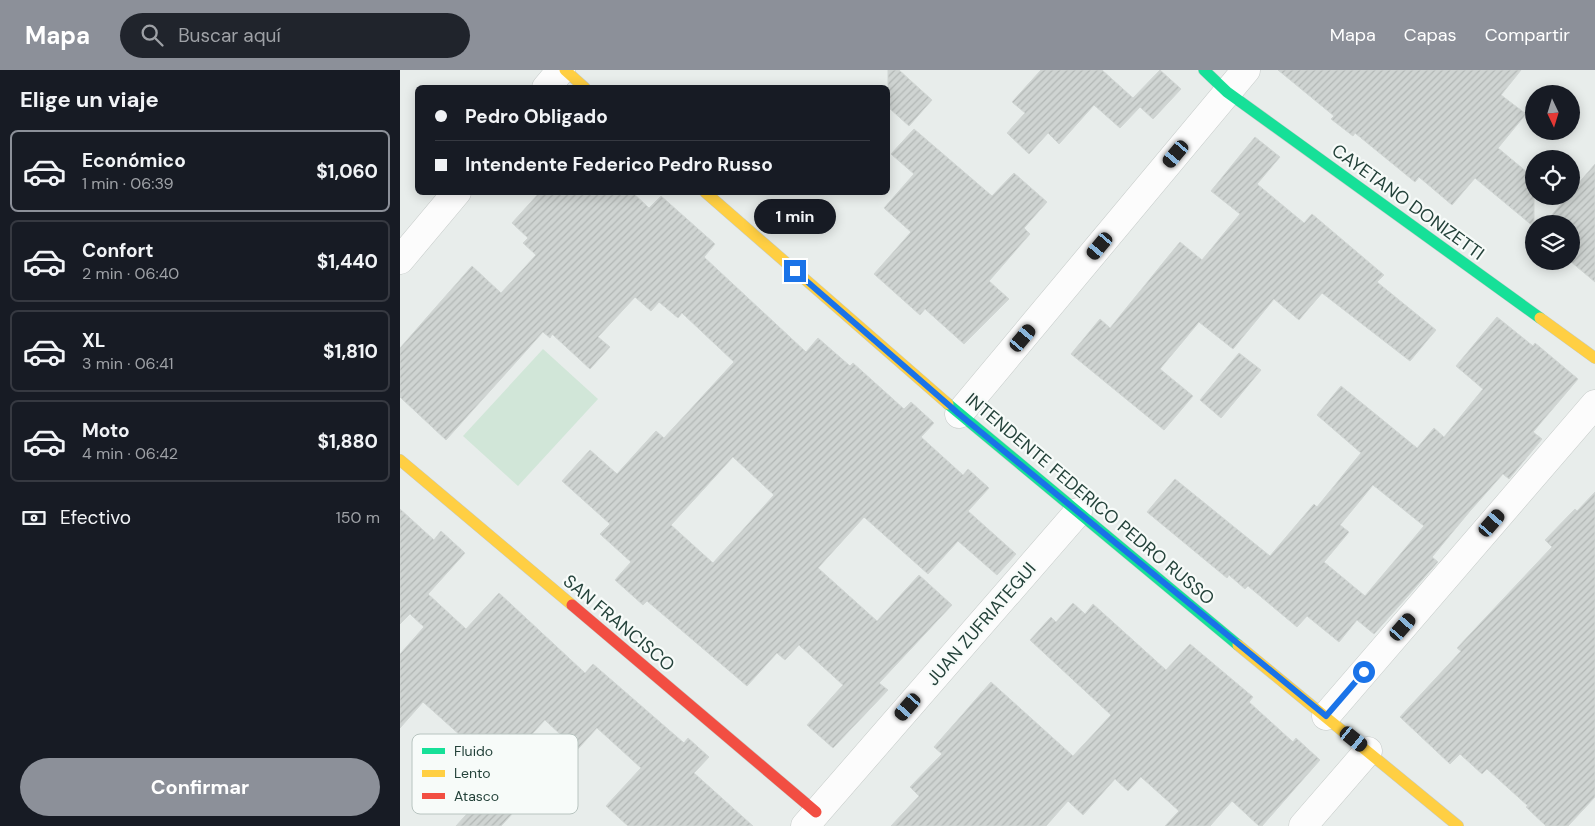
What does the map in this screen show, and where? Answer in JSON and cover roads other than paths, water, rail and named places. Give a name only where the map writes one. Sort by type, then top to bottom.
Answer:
[{"type":"street","points":[[549,85],[563,70],[581,85]]},
{"type":"street","name":"CAYETANO DONIZETTI","points":[[1204,70],[1227,92],[1595,358]]},
{"type":"street","points":[[959,414],[1246,70]]},
{"type":"street","points":[[400,260],[454,195]]},
{"type":"street","name":"INTENDENTE FEDERICO PEDRO RUSSO","points":[[708,195],[959,414],[1458,826]]},
{"type":"street","points":[[1326,716],[1595,404]]},
{"type":"street","name":"SAN FRANCISCO","points":[[400,460],[810,819]]},
{"type":"street","name":"JUAN ZUFRIATEGUI","points":[[810,819],[1078,512]]},
{"type":"street","points":[[1304,826],[1368,751]]}]
